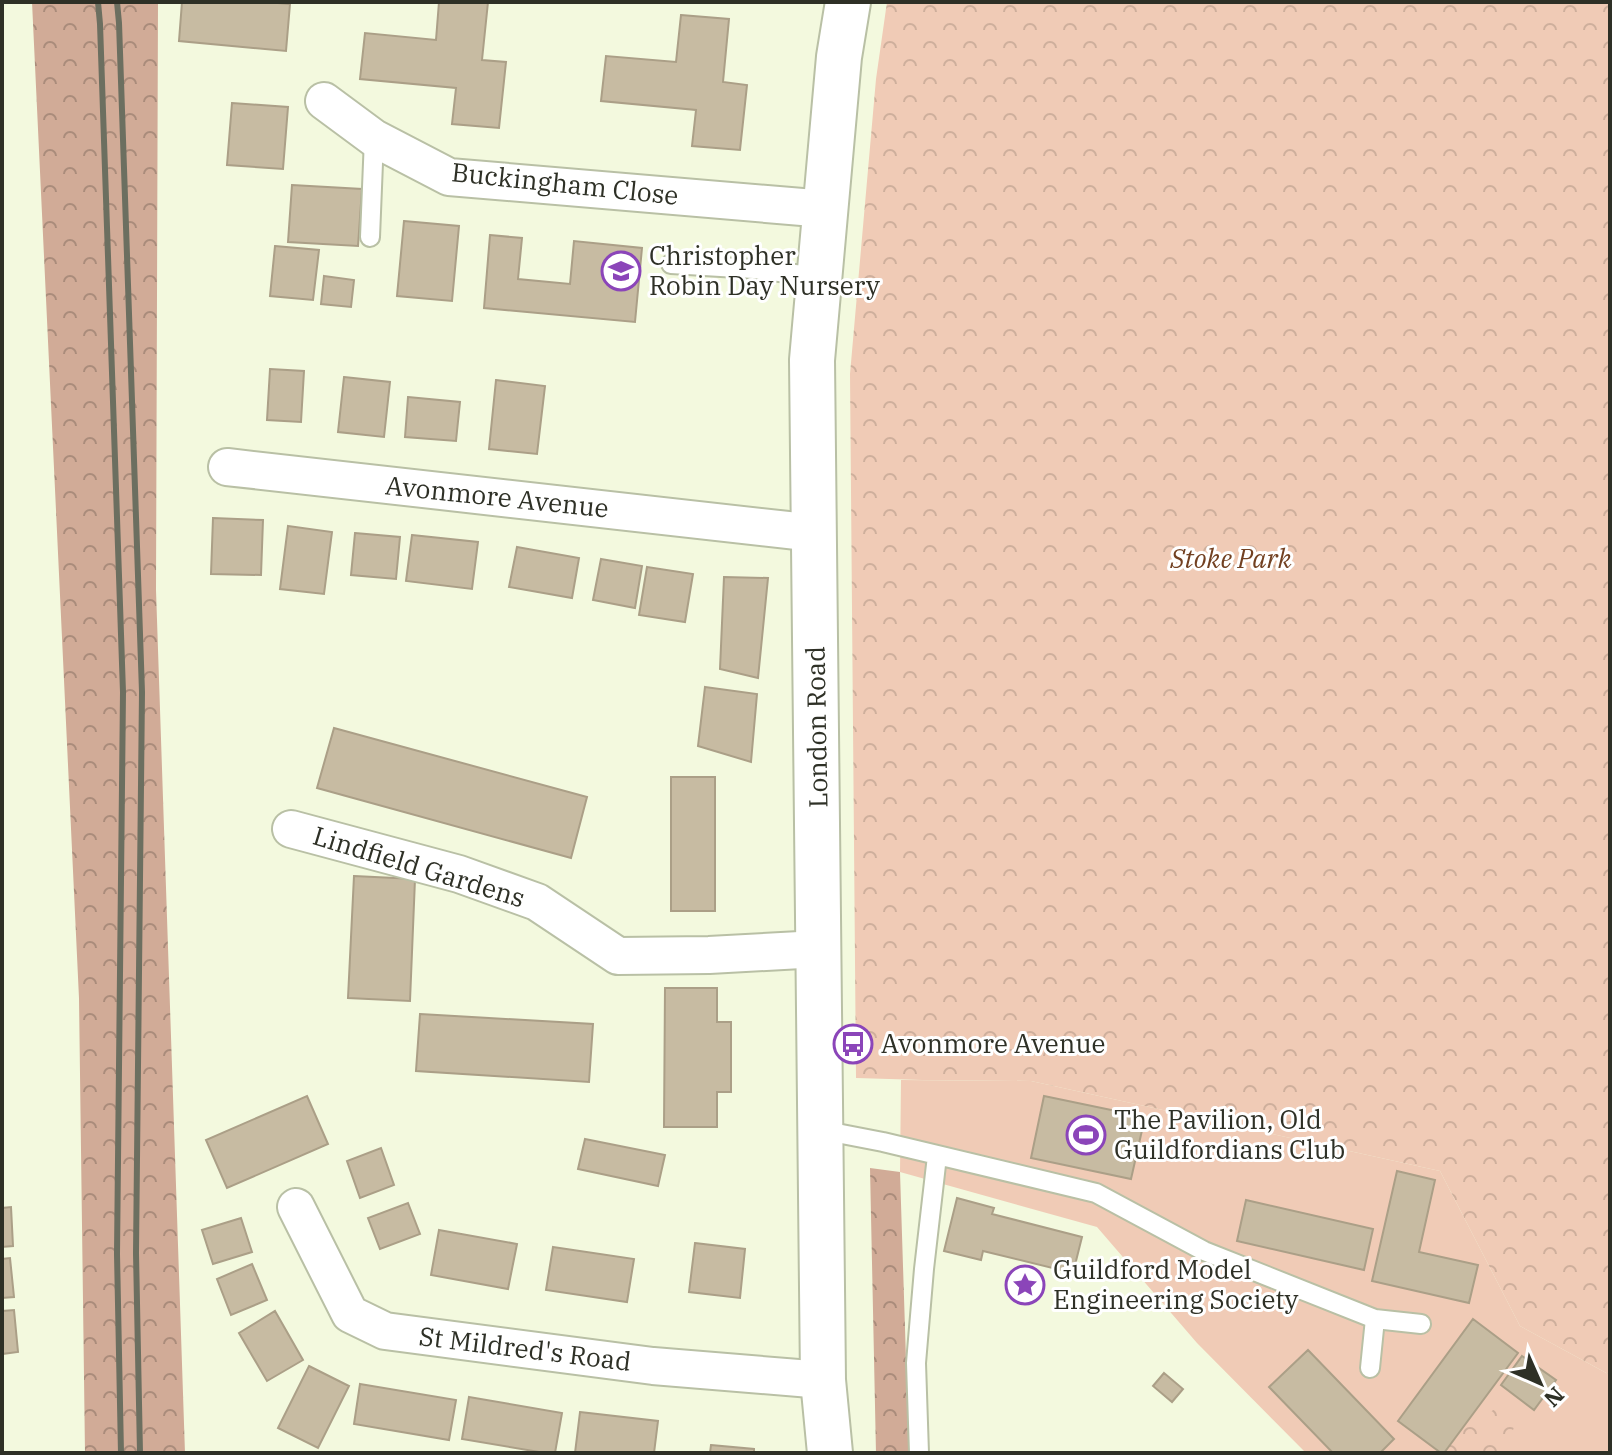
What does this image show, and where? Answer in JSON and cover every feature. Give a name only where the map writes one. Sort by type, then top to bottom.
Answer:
[{"type":"main road","name":"London Road","points":[[830,1453],[823,1380],[812,360],[839,57],[848,2]]},
{"type":"street","name":"Buckingham Close","points":[[324,101],[374,138],[449,177],[826,209]]},
{"type":"street","name":"Avonmore Avenue","points":[[227,467],[815,533]]},
{"type":"street","name":"Lindfield Gardens","points":[[291,829],[459,874],[537,902],[618,956],[819,949]]},
{"type":"street","name":"St Mildred's Road","points":[[296,1207],[350,1314],[385,1331],[653,1366],[823,1380]]},
{"type":"lane","points":[[370,237],[374,138]]},
{"type":"lane","points":[[671,264],[820,277]]},
{"type":"lane","points":[[821,1130],[1096,1193],[1204,1251],[1375,1319],[1421,1324]]},
{"type":"lane","points":[[919,1453],[916,1363],[937,1156]]},
{"type":"lane","points":[[1370,1368],[1375,1319]]},
{"type":"green space","points":[[32,2],[158,2],[156,590],[185,1453],[85,1453],[79,998]]},
{"type":"green space","name":"Stoke Park","points":[[887,2],[1610,2],[1610,1375],[1520,1326],[1440,1171],[1031,1081],[856,1078],[850,374],[876,79]]},
{"type":"green space","points":[[901,1080],[1031,1081],[1440,1171],[1520,1326],[1610,1375],[1610,1453],[1306,1453],[1197,1343],[1097,1227],[900,1172]]},
{"type":"green space","points":[[870,1168],[900,1172],[909,1453],[876,1453]]},
{"type":"green space","points":[[1506,1408],[1515,1423],[1509,1445],[1520,1453],[1444,1453],[1470,1419],[1477,1426],[1493,1410]]},
{"type":"building","points":[[182,2],[290,4],[286,51],[179,41]]},
{"type":"building","points":[[439,2],[488,2],[482,60],[506,62],[499,128],[452,124],[456,88],[360,79],[365,33],[436,40]]},
{"type":"building","points":[[681,15],[729,19],[723,82],[747,85],[740,150],[692,146],[696,110],[601,101],[606,56],[676,62]]},
{"type":"building","points":[[232,103],[288,107],[283,169],[227,165]]},
{"type":"building","points":[[292,185],[362,189],[358,246],[288,242]]},
{"type":"building","points":[[404,221],[459,226],[452,301],[397,296]]},
{"type":"building","points":[[490,235],[522,238],[518,279],[570,284],[574,241],[642,248],[635,322],[484,308]]},
{"type":"building","points":[[275,246],[319,250],[313,300],[270,296]]},
{"type":"building","points":[[324,276],[354,280],[351,307],[321,304]]},
{"type":"building","points":[[270,369],[304,371],[301,422],[267,420]]},
{"type":"building","points":[[344,377],[390,382],[384,437],[338,432]]},
{"type":"building","points":[[496,380],[545,386],[537,454],[489,449]]},
{"type":"building","points":[[408,397],[460,402],[456,441],[405,437]]},
{"type":"building","points":[[213,518],[263,520],[261,575],[211,574]]},
{"type":"building","points":[[288,526],[332,532],[324,594],[280,589]]},
{"type":"building","points":[[355,533],[400,537],[396,579],[351,575]]},
{"type":"building","points":[[412,535],[478,542],[472,589],[406,581]]},
{"type":"building","points":[[517,547],[579,558],[572,598],[509,587]]},
{"type":"building","points":[[601,559],[642,566],[635,608],[593,600]]},
{"type":"building","points":[[647,567],[693,574],[685,622],[639,615]]},
{"type":"building","points":[[724,577],[768,578],[758,678],[720,669]]},
{"type":"building","points":[[705,687],[757,694],[751,762],[698,746]]},
{"type":"building","points":[[334,728],[587,797],[571,858],[317,788]]},
{"type":"building","points":[[671,777],[715,777],[715,911],[671,911]]},
{"type":"building","points":[[354,876],[415,879],[410,1001],[348,998]]},
{"type":"building","points":[[665,988],[717,988],[717,1022],[731,1022],[731,1092],[717,1092],[717,1127],[664,1127]]},
{"type":"building","points":[[420,1014],[593,1024],[589,1082],[416,1071]]},
{"type":"building","points":[[307,1096],[328,1144],[227,1188],[206,1140]]},
{"type":"building","points":[[1044,1096],[1145,1117],[1131,1179],[1031,1158]]},
{"type":"building","points":[[585,1139],[665,1155],[658,1186],[578,1169]]},
{"type":"building","points":[[381,1148],[394,1185],[360,1198],[347,1161]]},
{"type":"building","points":[[1397,1171],[1435,1180],[1419,1252],[1478,1265],[1469,1303],[1372,1281]]},
{"type":"building","points":[[957,1198],[994,1208],[992,1214],[1082,1237],[1073,1273],[983,1251],[981,1260],[944,1251]]},
{"type":"building","points":[[1246,1200],[1373,1229],[1364,1270],[1237,1241]]},
{"type":"building","points":[[408,1203],[420,1234],[380,1249],[368,1218]]},
{"type":"building","points":[[11,1207],[13,1246],[2,1247],[2,1208]]},
{"type":"building","points":[[241,1218],[252,1252],[213,1264],[202,1230]]},
{"type":"building","points":[[439,1230],[517,1244],[508,1289],[431,1275]]},
{"type":"building","points":[[695,1243],[745,1249],[740,1298],[689,1292]]},
{"type":"building","points":[[553,1247],[634,1259],[627,1302],[546,1290]]},
{"type":"building","points":[[10,1258],[14,1297],[2,1298],[2,1259]]},
{"type":"building","points":[[252,1264],[267,1300],[231,1315],[217,1279]]},
{"type":"building","points":[[14,1310],[18,1352],[2,1354],[2,1311]]},
{"type":"building","points":[[275,1311],[303,1360],[267,1381],[239,1333]]},
{"type":"building","points":[[1473,1319],[1518,1353],[1441,1453],[1398,1421]]},
{"type":"building","points":[[1308,1350],[1394,1439],[1380,1453],[1333,1453],[1269,1387]]},
{"type":"building","points":[[1522,1356],[1556,1380],[1534,1410],[1501,1385]]},
{"type":"building","points":[[309,1366],[349,1386],[318,1448],[278,1428]]},
{"type":"building","points":[[1164,1373],[1183,1389],[1172,1402],[1153,1386]]},
{"type":"building","points":[[360,1384],[456,1400],[449,1440],[354,1424]]},
{"type":"building","points":[[469,1397],[562,1413],[555,1453],[462,1439]]},
{"type":"building","points":[[580,1412],[658,1421],[654,1453],[575,1453]]},
{"type":"building","points":[[711,1445],[754,1449],[754,1453],[710,1453]]},
{"type":"railway","points":[[98,2],[123,692],[117,1254],[121,1453]]},
{"type":"railway","points":[[117,2],[142,692],[136,1253],[140,1453]]},
{"type":"place","name":"Christopher Robin Day Nursery","points":[[621,271]]},
{"type":"place","name":"Avonmore Avenue","points":[[853,1044]]},
{"type":"place","name":"The Pavilion, Old Guildfordians Club","points":[[1086,1135]]},
{"type":"place","name":"Guildford Model Engineering Society","points":[[1025,1285]]}]
